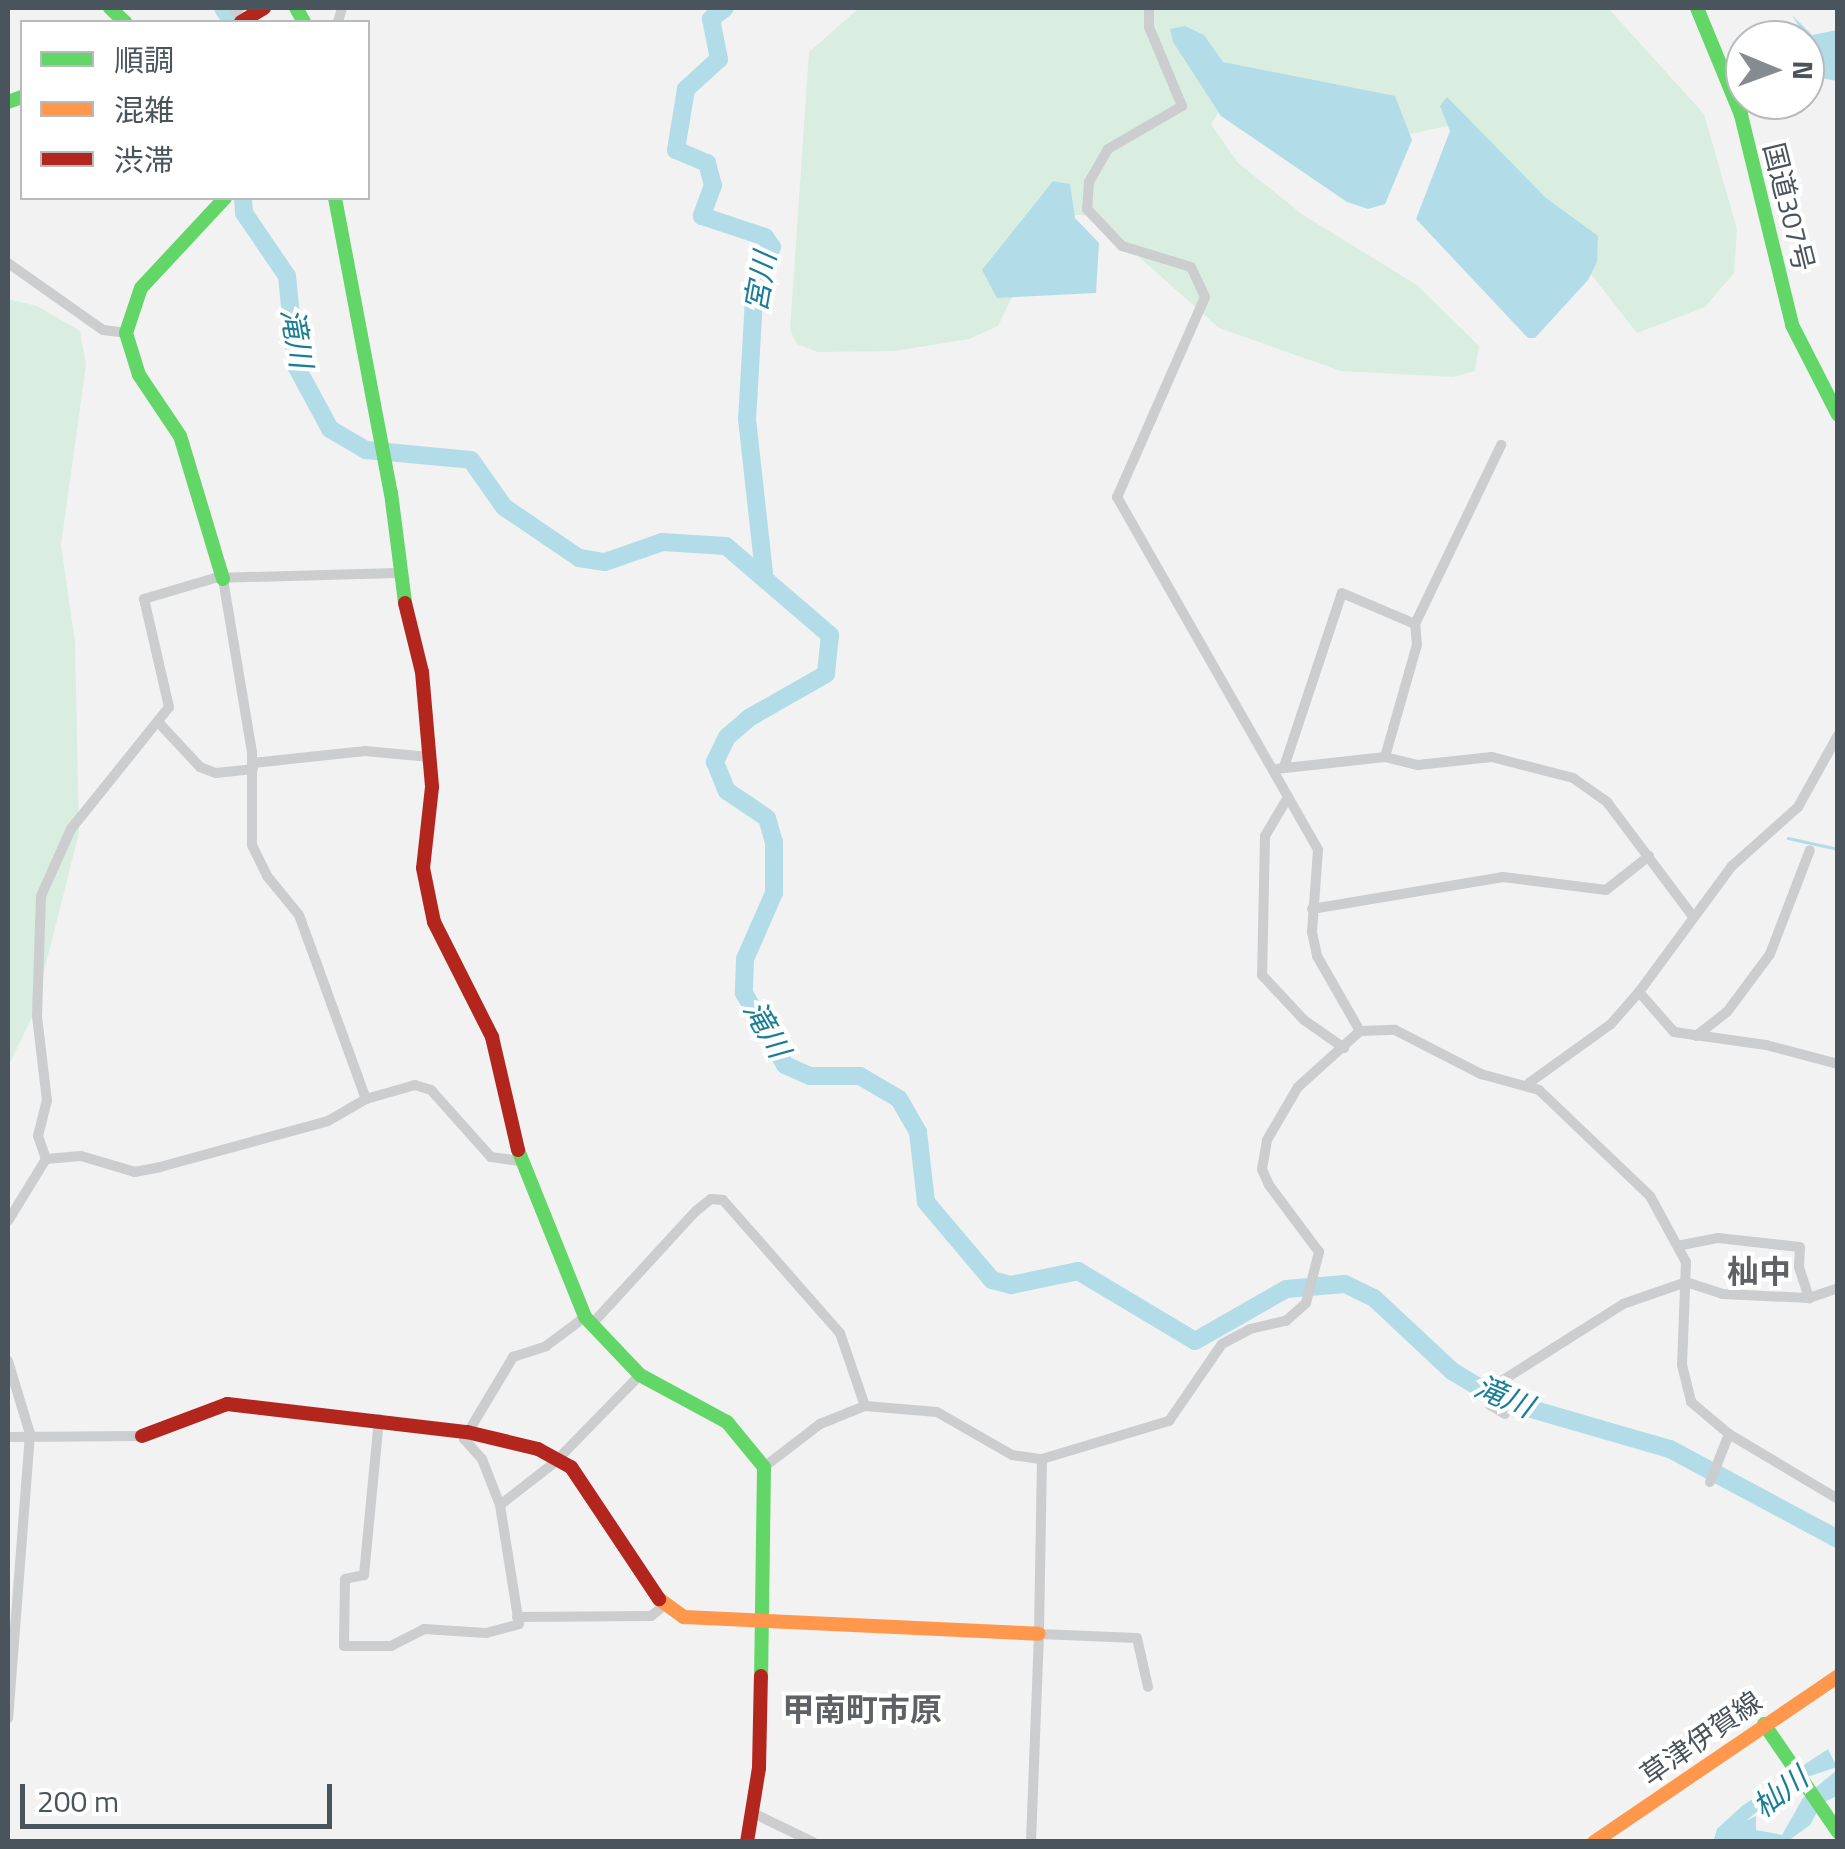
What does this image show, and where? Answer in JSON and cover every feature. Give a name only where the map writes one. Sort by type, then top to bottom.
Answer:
[{"type":"main road","points":[[239,14],[264,8]]},
{"type":"main road","name":"国道307号","points":[[1697,8],[1741,115],[1792,324],[1838,415]]},
{"type":"main road","points":[[223,200],[141,288],[126,333],[139,375],[180,436],[223,579]]},
{"type":"main road","points":[[335,200],[381,456],[397,573],[422,672],[430,757],[425,894],[492,1038],[521,1160],[588,1321],[640,1374],[706,1405],[764,1467],[763,1626],[748,1842]]},
{"type":"main road","points":[[142,1436],[226,1404],[467,1432],[559,1458],[588,1487],[635,1570],[665,1605],[708,1623],[1039,1634]]},
{"type":"main road","name":"草津伊賀線","points":[[1594,1842],[1838,1676]]},
{"type":"main road","points":[[1764,1724],[1838,1832]]},
{"type":"street","points":[[1149,8],[1149,27],[1182,106],[1108,149],[1090,182],[1087,209],[1122,246],[1191,267],[1205,297],[1117,496],[1280,768],[1288,797],[1318,850],[1312,909],[1317,956],[1360,1030]]},
{"type":"street","points":[[8,263],[103,330],[126,333]]},
{"type":"street","points":[[1386,757],[1417,645],[1415,624],[1502,445]]},
{"type":"street","points":[[46,1159],[38,1136],[47,1084],[37,1016],[41,896],[71,829],[160,724],[168,694],[144,599],[223,579],[397,573]]},
{"type":"street","points":[[223,579],[253,766],[252,845],[266,876],[298,915],[366,1099]]},
{"type":"street","points":[[1280,768],[1342,593],[1415,624]]},
{"type":"street","points":[[160,724],[200,767],[216,773],[364,751],[430,757]]},
{"type":"street","points":[[1529,1083],[1611,1024],[1639,992],[1691,914],[1732,866],[1798,807],[1838,735]]},
{"type":"street","points":[[1280,768],[1386,757],[1418,765],[1492,758],[1572,778],[1608,802],[1691,914]]},
{"type":"street","points":[[1288,797],[1265,836],[1262,975],[1304,1020],[1344,1048]]},
{"type":"street","points":[[1696,1036],[1727,1012],[1770,954],[1810,850]]},
{"type":"street","points":[[1312,909],[1503,877],[1606,890],[1650,856]]},
{"type":"street","points":[[1639,992],[1674,1032],[1838,1064]]},
{"type":"street","points":[[764,1467],[820,1424],[866,1406],[937,1412],[990,1445],[1042,1459],[1169,1422],[1222,1344],[1250,1329],[1286,1322],[1299,1314],[1315,1269],[1315,1244],[1269,1185],[1264,1150],[1298,1087],[1360,1030],[1396,1030],[1481,1074],[1529,1083],[1650,1196],[1682,1245],[1686,1390],[1697,1410],[1838,1499]]},
{"type":"street","points":[[46,1159],[81,1156],[135,1172],[328,1121],[366,1099],[424,1086],[491,1157],[521,1160]]},
{"type":"street","points":[[8,1221],[46,1159]]},
{"type":"street","points":[[379,1419],[364,1575],[345,1578],[344,1646],[391,1646],[424,1629],[497,1632],[519,1624],[500,1505],[482,1458],[464,1438],[513,1356],[546,1346],[588,1321],[712,1198],[723,1200],[840,1333],[866,1406]]},
{"type":"street","points":[[1682,1245],[1718,1238],[1800,1247],[1798,1267],[1809,1298]]},
{"type":"street","points":[[1506,1414],[1491,1402],[1500,1384],[1623,1304],[1686,1282],[1722,1294],[1809,1298],[1838,1288]]},
{"type":"street","points":[[8,1360],[30,1434],[8,1718]]},
{"type":"street","points":[[500,1505],[559,1458],[640,1374]]},
{"type":"street","points":[[1712,1480],[1724,1459],[1730,1434]]},
{"type":"street","points":[[8,1437],[142,1436]]},
{"type":"street","points":[[1031,1842],[1042,1459]]},
{"type":"street","points":[[517,1617],[651,1616],[665,1605]]},
{"type":"street","points":[[1039,1634],[1137,1638],[1148,1686]]},
{"type":"street","points":[[753,1813],[813,1842]]},
{"type":"green space","points":[[859,8],[1608,8],[1704,114],[1737,229],[1734,273],[1705,307],[1637,333],[1471,121],[1401,136],[1222,107],[1211,124],[1238,163],[1303,215],[1417,285],[1479,346],[1475,371],[1453,377],[1341,371],[1219,328],[1096,219],[1082,215],[1071,215],[1024,273],[998,326],[969,339],[895,351],[818,352],[797,344],[790,330],[809,52]]},
{"type":"green space","points":[[8,299],[37,306],[80,331],[86,365],[61,545],[75,642],[79,833],[33,1015],[8,1067]]},
{"type":"water","points":[[1185,26],[1204,35],[1223,62],[1395,96],[1412,140],[1385,204],[1368,209],[1347,202],[1221,116],[1173,42],[1170,29]]},
{"type":"water","points":[[1837,30],[1837,81],[1825,79],[1825,32]]},
{"type":"water","points":[[1447,97],[1546,198],[1598,236],[1597,262],[1588,280],[1535,338],[1528,338],[1416,219],[1450,131],[1440,106]]},
{"type":"water","points":[[1053,181],[1070,184],[1075,218],[1099,243],[1096,293],[997,298],[982,270]]},
{"type":"water","name":"杣川","points":[[1828,1749],[1837,1767],[1792,1782],[1746,1821],[1756,1816],[1756,1830],[1782,1835],[1803,1798],[1837,1770],[1837,1796],[1822,1803],[1810,1825],[1788,1841],[1713,1842],[1717,1829],[1742,1806]]},
{"type":"waterway","name":"滝川","points":[[223,8],[231,20]]},
{"type":"waterway","name":"宮川","points":[[725,8],[711,19],[719,59],[686,89],[676,150],[707,163],[713,185],[702,216],[765,237],[772,247],[755,282],[747,419],[764,573]]},
{"type":"waterway","name":"滝川","points":[[243,200],[244,213],[287,276],[296,366],[330,429],[366,450],[471,460],[504,507],[579,558],[605,562],[662,542],[726,546],[830,635],[826,674],[749,718],[727,737],[715,762],[727,791],[767,818],[774,842],[774,893],[745,959],[744,993],[785,1065],[810,1076],[860,1076],[899,1099],[918,1132],[926,1202],[992,1280],[1011,1285],[1078,1271],[1195,1341],[1286,1289],[1345,1284],[1374,1298],[1452,1371],[1500,1400],[1670,1449],[1838,1539]]},
{"type":"waterway","points":[[1788,838],[1838,849]]},
{"type":"traffic: fast","points":[[110,8],[123,20]]},
{"type":"traffic: fast","points":[[296,8],[303,20]]},
{"type":"traffic: fast","points":[[1697,8],[1741,115],[1792,325],[1838,415]]},
{"type":"traffic: fast","points":[[8,102],[20,98]]},
{"type":"traffic: fast","points":[[223,200],[141,288],[126,333],[139,375],[180,436],[223,579]]},
{"type":"traffic: fast","points":[[335,200],[391,493],[405,603]]},
{"type":"traffic: fast","points":[[518,1150],[585,1317],[640,1375],[727,1422],[764,1467],[761,1676]]},
{"type":"traffic: fast","points":[[1764,1724],[1838,1832]]},
{"type":"traffic: slow","points":[[659,1599],[684,1617],[1039,1634]]},
{"type":"traffic: slow","points":[[1594,1842],[1838,1676]]},
{"type":"traffic: jam","points":[[244,20],[264,8]]},
{"type":"traffic: jam","points":[[405,603],[422,672],[432,787],[423,868],[434,922],[492,1037],[518,1150]]},
{"type":"traffic: jam","points":[[142,1436],[227,1404],[467,1432],[538,1449],[571,1467],[659,1599]]},
{"type":"traffic: jam","points":[[747,1842],[759,1768],[761,1676]]},
{"type":"district","name":"杣中","points":[[1759,1271]]},
{"type":"district","name":"甲南町市原","points":[[862,1709]]}]
